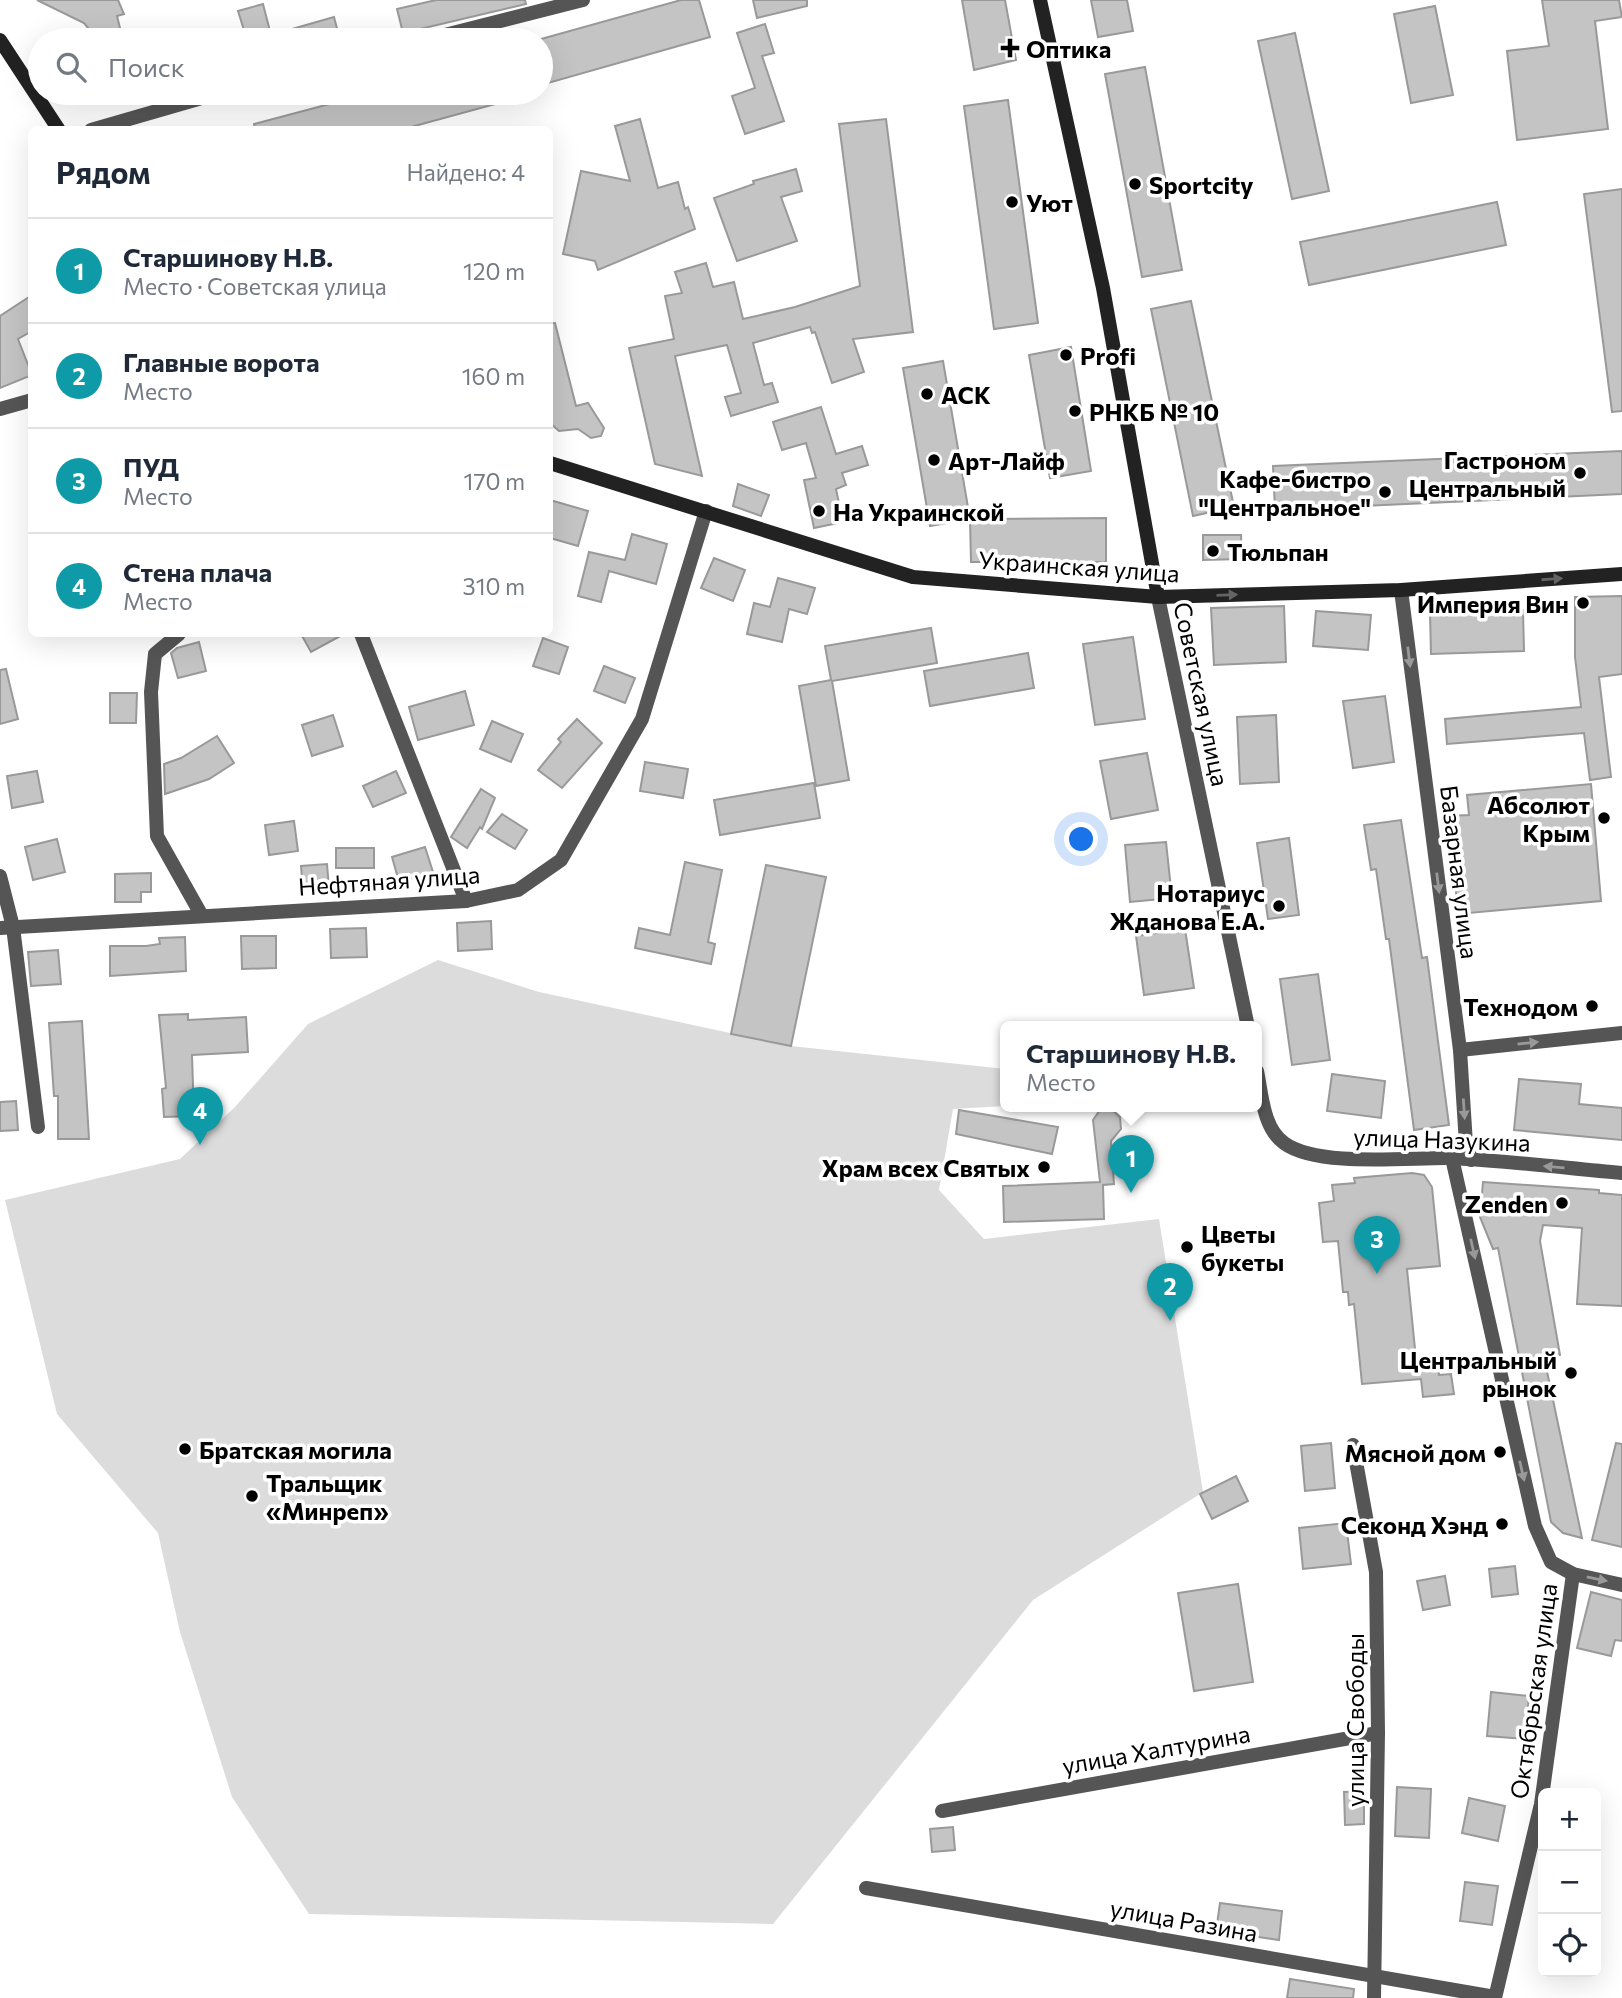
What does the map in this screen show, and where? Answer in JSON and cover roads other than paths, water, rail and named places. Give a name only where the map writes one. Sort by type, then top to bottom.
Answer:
[{"type":"main road","name":"Советская улица","points":[[1040,0],[1103,288],[1158,597]]},
{"type":"main road","points":[[0,40],[28,83]]},
{"type":"main road","points":[[43,105],[56,126]]},
{"type":"main road","name":"Украинская улица","points":[[553,464],[914,577],[1158,597],[1401,590],[1622,574]]},
{"type":"street","points":[[472,28],[583,0]]},
{"type":"street","points":[[105,126],[177,105]]},
{"type":"street","points":[[0,409],[28,401]]},
{"type":"street","name":"Нефтяная улица","points":[[7,928],[466,901],[518,890],[561,860],[642,719],[706,511]]},
{"type":"street","name":"Базарная улица","points":[[1401,590],[1460,1050],[1466,1144],[1471,1160]]},
{"type":"street","name":"Советская улица","points":[[1158,597],[1247,1021]]},
{"type":"street","points":[[175,637],[155,654],[151,692],[157,836],[202,916]]},
{"type":"street","points":[[362,637],[466,901]]},
{"type":"street","points":[[0,876],[38,1127]]},
{"type":"street","points":[[1460,1050],[1622,1033]]},
{"type":"street","name":"улица Назукина","points":[[1262,1093],[1270,1128],[1283,1143],[1297,1150],[1334,1158],[1452,1158],[1622,1173]]},
{"type":"street","name":"Октябрьская улица","points":[[1452,1158],[1535,1526],[1551,1562],[1573,1574],[1541,1804],[1495,1998]]},
{"type":"street","name":"улица Свободы","points":[[1353,1444],[1376,1572],[1378,1733],[1374,1998]]},
{"type":"street","points":[[1573,1574],[1622,1585]]},
{"type":"street","name":"улица Халтурина","points":[[942,1811],[1378,1733]]},
{"type":"street","name":"улица Разина","points":[[866,1888],[1495,1998]]},
{"type":"place","name":"Оптика","points":[[1010,48]]},
{"type":"place","name":"Sportcity","points":[[1135,184]]},
{"type":"place","name":"Уют","points":[[1012,202]]},
{"type":"place","name":"Profi","points":[[1066,355]]},
{"type":"place","name":"АСК","points":[[927,394]]},
{"type":"place","name":"РНКБ № 10","points":[[1075,411]]},
{"type":"place","name":"Арт-Лайф","points":[[934,460]]},
{"type":"place","name":"Гастроном Центральный","points":[[1580,473]]},
{"type":"place","name":"Кафе‐бистро \"Центральное\"","points":[[1385,492]]},
{"type":"place","name":"На Украинской","points":[[819,511]]},
{"type":"place","name":"Тюльпан","points":[[1213,551]]},
{"type":"place","name":"Империя Вин","points":[[1583,603]]},
{"type":"place","name":"Абсолют Крым","points":[[1604,818]]},
{"type":"place","name":"Нотариус Жданова Е.А.","points":[[1279,906]]},
{"type":"place","name":"Технодом","points":[[1592,1006]]},
{"type":"place","name":"Стена плача","points":[[200,1145]]},
{"type":"place","name":"Храм всех Святых","points":[[1044,1167]]},
{"type":"place","name":"Старшинову Н.В.","points":[[1131,1193]]},
{"type":"place","name":"Zenden","points":[[1562,1203]]},
{"type":"place","name":"Цветы букеты","points":[[1187,1247]]},
{"type":"place","name":"ПУД","points":[[1377,1274]]},
{"type":"place","name":"Главные ворота","points":[[1170,1321]]},
{"type":"place","name":"Центральный рынок","points":[[1571,1373]]},
{"type":"place","name":"Братская могила","points":[[185,1449]]},
{"type":"place","name":"Мясной дом","points":[[1500,1452]]},
{"type":"place","name":"Тральщик «Минреп»","points":[[252,1496]]},
{"type":"place","name":"Секонд Хэнд","points":[[1502,1524]]}]
